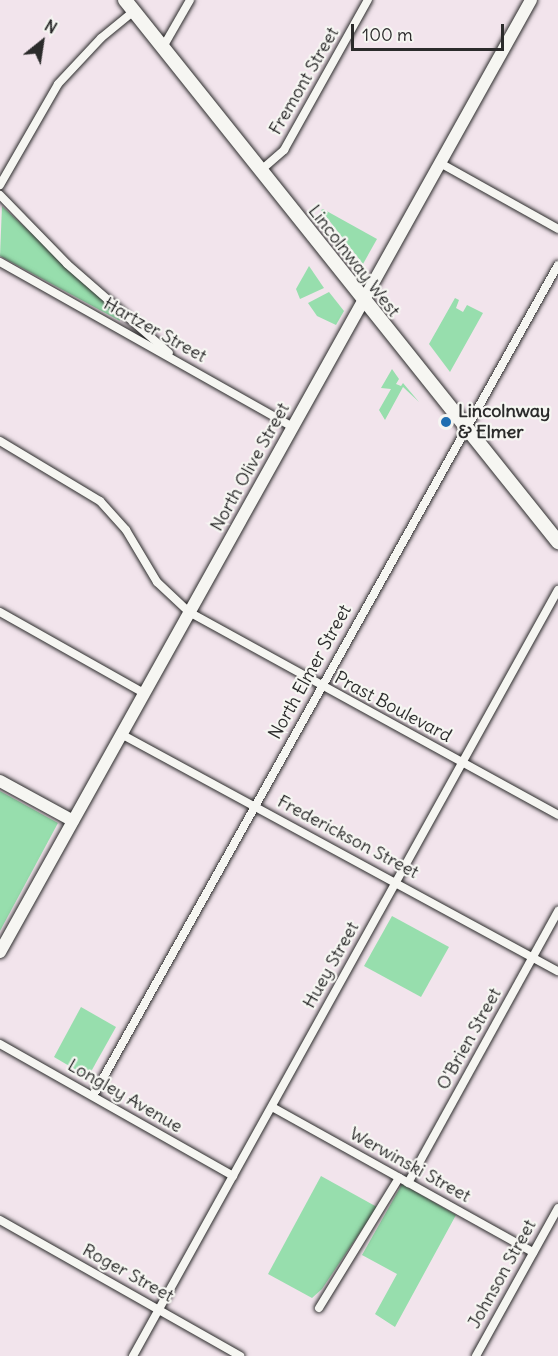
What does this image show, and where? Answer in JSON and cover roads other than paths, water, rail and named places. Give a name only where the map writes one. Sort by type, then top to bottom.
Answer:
[{"type":"main road","name":"Lincolnway West","points":[[130,5],[465,430],[558,542]]},
{"type":"street","points":[[163,47],[190,0]]},
{"type":"street","name":"Fremont Street","points":[[260,171],[284,150],[368,0]]},
{"type":"street","name":"North Olive Street","points":[[0,952],[531,0]]},
{"type":"street","points":[[0,185],[58,84],[130,5]]},
{"type":"street","points":[[440,163],[558,229]]},
{"type":"street","points":[[0,195],[67,264],[185,367]]},
{"type":"street","name":"Hartzer Street","points":[[0,262],[293,427]]},
{"type":"street","name":"North Elmer Street","points":[[93,1096],[558,265]]},
{"type":"street","name":"Prast Boulevard","points":[[0,441],[100,501],[126,530],[157,582],[189,612],[321,687],[558,814]]},
{"type":"street","name":"Huey Street","points":[[133,1356],[558,590]]},
{"type":"street","points":[[0,612],[144,693]]},
{"type":"street","name":"Frederickson Street","points":[[121,734],[396,881],[558,971]]},
{"type":"street","points":[[0,781],[73,821]]},
{"type":"street","name":"O'Brien Street","points":[[408,1183],[558,911]]},
{"type":"street","name":"Longley Avenue","points":[[0,1044],[233,1176]]},
{"type":"street","name":"Werwinski Street","points":[[272,1107],[533,1252]]},
{"type":"street","points":[[319,1308],[399,1178]]},
{"type":"street","name":"Johnson Street","points":[[476,1356],[558,1208]]},
{"type":"street","name":"Roger Street","points":[[0,1220],[240,1356]]},
{"type":"place","name":"Lincolnway & Elmer","points":[[446,422]]}]
